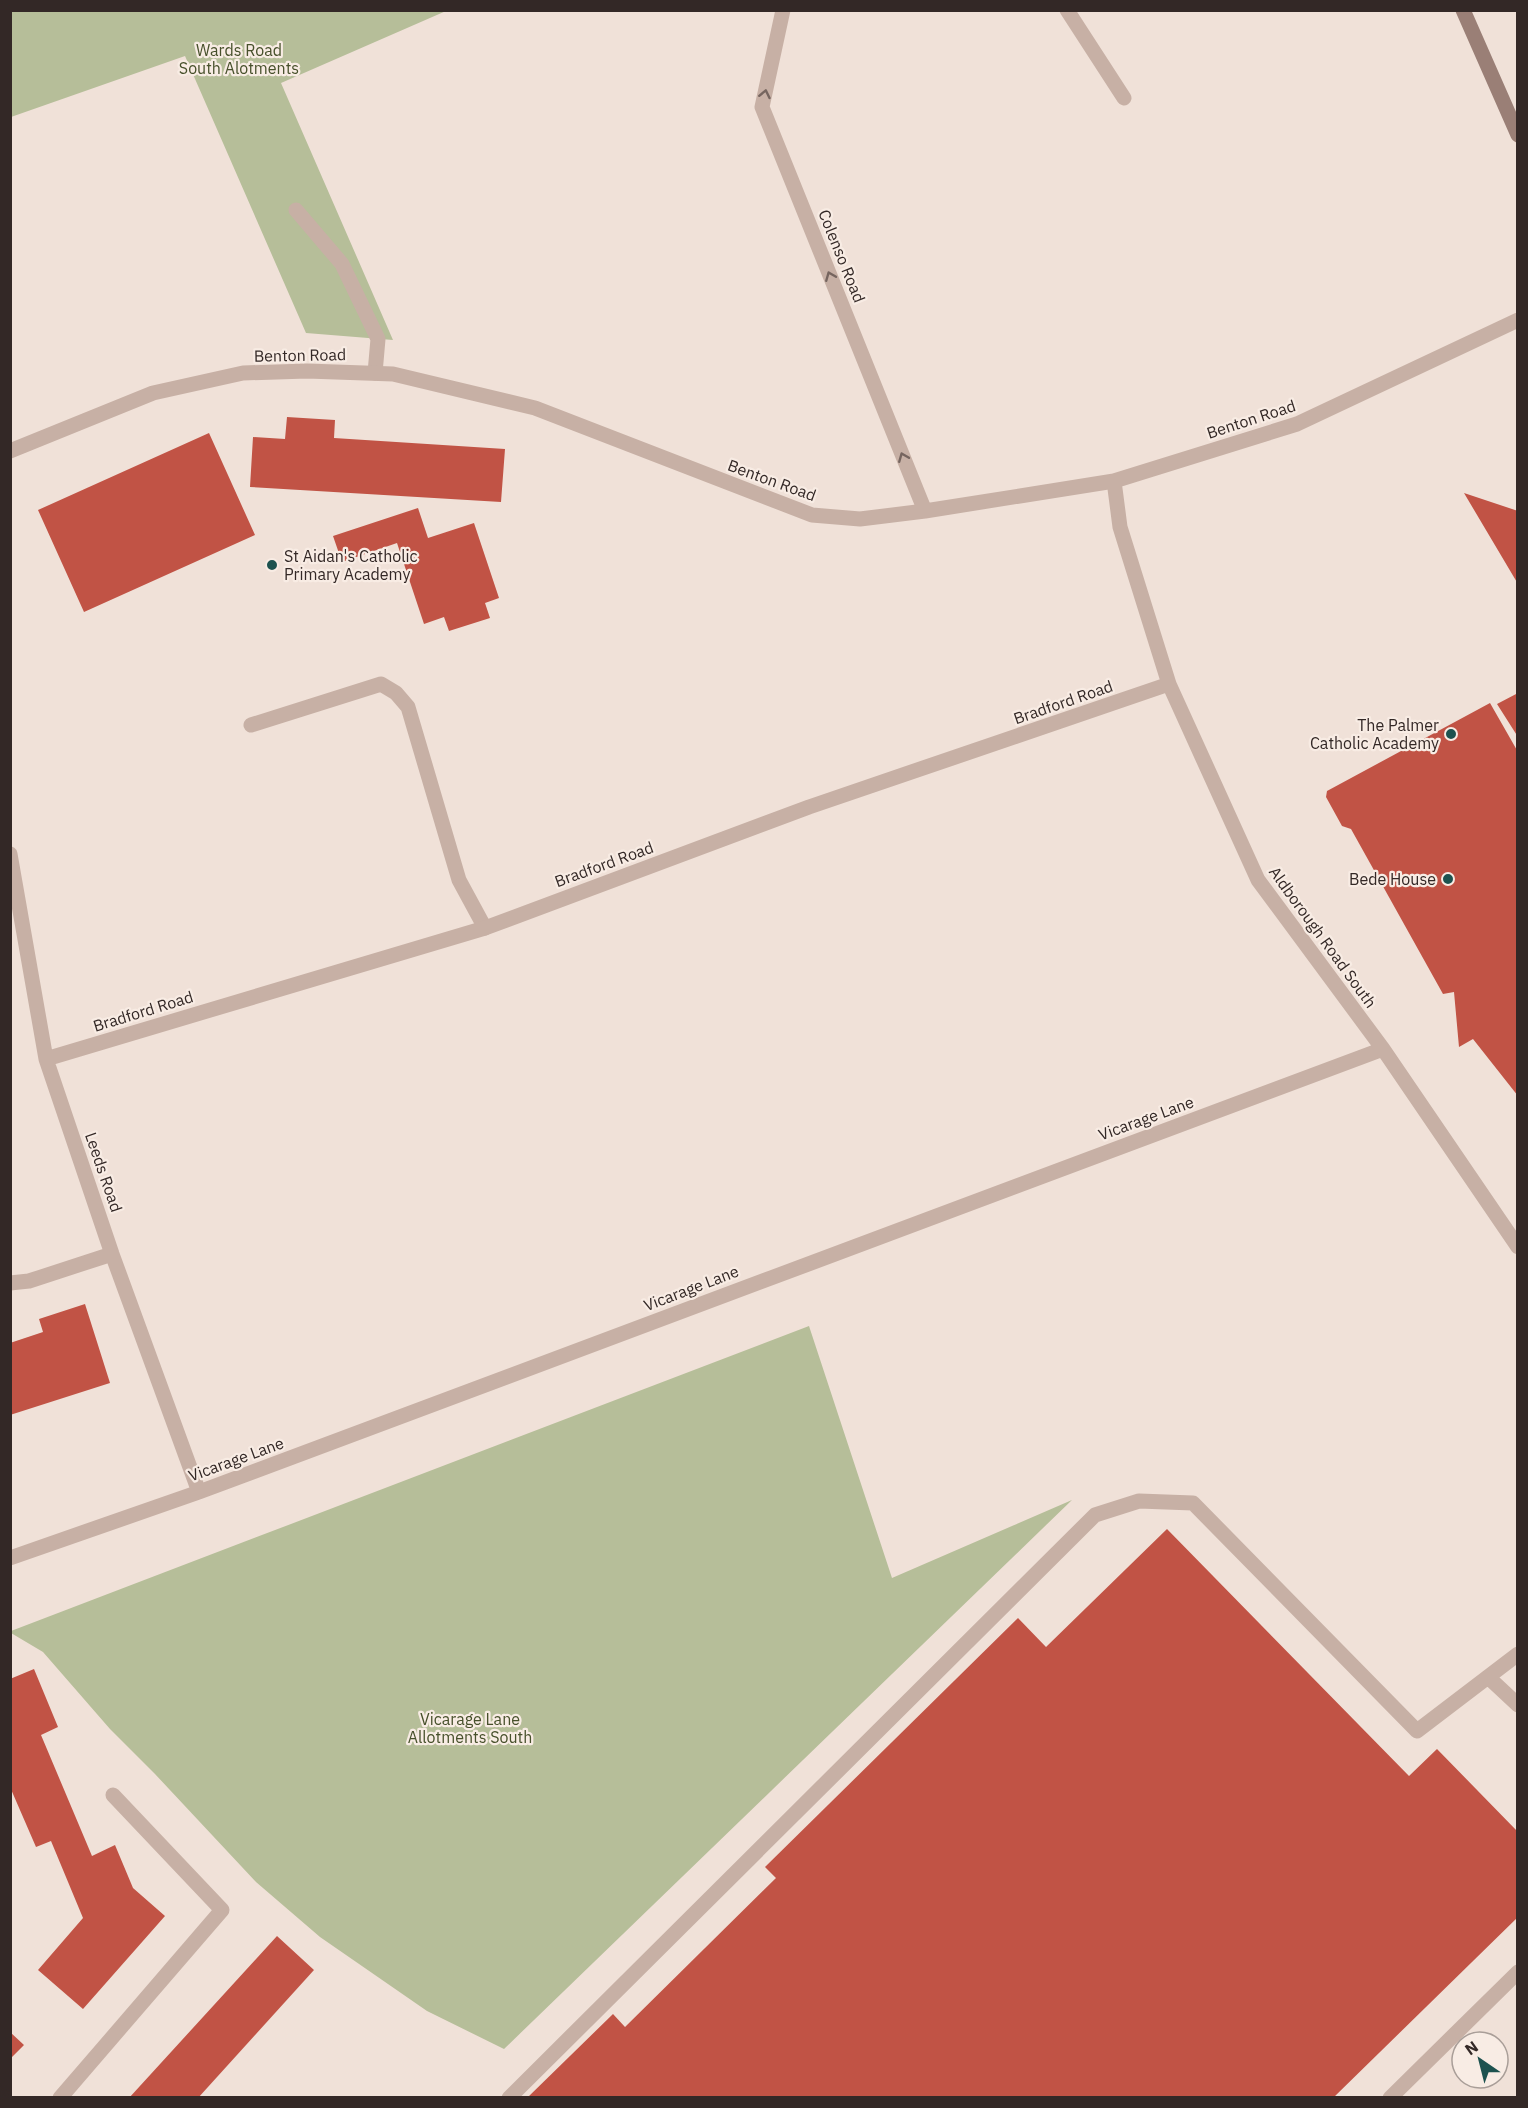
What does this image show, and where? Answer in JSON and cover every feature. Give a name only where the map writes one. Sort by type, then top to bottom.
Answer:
[{"type":"street","name":"Colenso Road","points":[[783,10],[762,107],[925,511]]},
{"type":"street","points":[[1067,10],[1124,98]]},
{"type":"street","points":[[1463,10],[1518,135]]},
{"type":"street","points":[[296,210],[342,264],[378,339],[375,373]]},
{"type":"street","name":"Benton Road","points":[[10,452],[153,393],[232,376],[306,370],[393,374],[535,408],[812,515],[860,519],[1114,481],[1297,424],[1518,321]]},
{"type":"street","name":"Aldborough Road South","points":[[1114,481],[1120,527],[1169,684],[1258,880],[1383,1049],[1518,1247]]},
{"type":"street","points":[[251,725],[381,684],[396,693],[408,707],[459,880],[485,928]]},
{"type":"street","name":"Bradford Road","points":[[46,1059],[485,928],[809,807],[1169,684]]},
{"type":"street","name":"Leeds Road","points":[[10,854],[46,1059],[112,1254],[199,1492]]},
{"type":"street","name":"Vicarage Lane","points":[[11,1557],[199,1492],[1383,1049]]},
{"type":"street","points":[[10,1283],[29,1281],[112,1254]]},
{"type":"street","points":[[509,2097],[1095,1515],[1139,1501],[1193,1503],[1417,1731],[1518,1654]]},
{"type":"street","points":[[1488,1677],[1518,1705]]},
{"type":"street","points":[[60,2097],[222,1910],[113,1795]]},
{"type":"street","points":[[1390,2097],[1518,1972]]},
{"type":"green space","name":"Wards Road South Alotments","points":[[10,11],[446,11],[281,83],[393,340],[306,333],[185,56],[11,117]]},
{"type":"green space","name":"Vicarage Lane Allotments South","points":[[809,1326],[892,1578],[1072,1500],[504,2049],[427,2011],[320,1937],[256,1882],[110,1729],[43,1652],[11,1633],[11,1631]]},
{"type":"building","points":[[287,417],[335,420],[334,438],[505,449],[501,502],[250,487],[253,437],[285,439]]},
{"type":"building","points":[[209,433],[255,535],[84,612],[38,510]]},
{"type":"building","points":[[1464,493],[1518,511],[1518,584]]},
{"type":"building","points":[[418,508],[428,538],[474,523],[499,598],[485,603],[490,618],[449,631],[444,617],[424,624],[397,543],[342,562],[333,536]]},
{"type":"building","points":[[1518,693],[1518,737],[1497,704]]},
{"type":"building","name":"Bede House","points":[[1490,703],[1518,752],[1518,1096],[1473,1039],[1459,1047],[1454,992],[1443,994],[1351,829],[1342,826],[1326,797],[1327,791]]},
{"type":"building","points":[[85,1304],[110,1383],[10,1415],[10,1343],[43,1332],[39,1319]]},
{"type":"building","points":[[1167,1529],[1409,1776],[1437,1749],[1518,1832],[1518,1917],[1333,2098],[527,2098],[613,2014],[625,2027],[776,1878],[765,1867],[1018,1618],[1046,1647]]},
{"type":"building","points":[[34,1669],[58,1727],[41,1735],[92,1856],[115,1845],[133,1888],[165,1916],[83,2009],[38,1970],[83,1918],[51,1841],[36,1847],[10,1787],[10,1679]]},
{"type":"building","points":[[277,1936],[314,1970],[198,2098],[129,2098]]},
{"type":"building","points":[[10,2032],[24,2045],[10,2059]]},
{"type":"place","name":"St Aidan's Catholic Primary Academy","points":[[272,565]]},
{"type":"place","name":"The Palmer Catholic Academy","points":[[1451,734]]},
{"type":"place","name":"Bede House","points":[[1448,879]]}]
